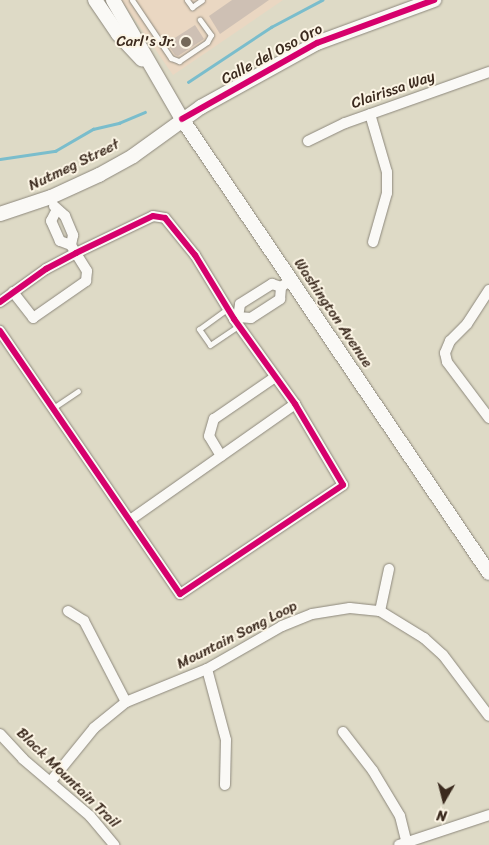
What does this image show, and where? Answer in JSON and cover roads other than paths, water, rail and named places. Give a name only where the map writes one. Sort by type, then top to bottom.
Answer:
[{"type":"main road","name":"Washington Avenue","points":[[95,0],[118,34],[152,70]]},
{"type":"main road","name":"Washington Avenue","points":[[113,0],[131,27],[152,70],[286,284],[489,573]]},
{"type":"main road","name":"Calle del Oso Oro","points":[[182,119],[317,42],[434,0]]},
{"type":"main road","name":"Nutmeg Street","points":[[0,214],[50,197],[132,156],[182,119]]},
{"type":"street","name":"Clairissa Way","points":[[308,141],[370,114],[488,74]]},
{"type":"street","points":[[370,114],[387,172],[386,193],[373,242]]},
{"type":"street","points":[[50,197],[56,211],[65,216],[73,236],[74,249]]},
{"type":"street","points":[[13,292],[33,318],[86,281],[88,271],[74,249],[60,241],[55,231],[51,221],[56,211]]},
{"type":"street","points":[[0,302],[74,249],[153,216],[165,218],[195,255],[227,309],[295,404],[343,485],[180,594],[0,331]]},
{"type":"street","points":[[55,231],[69,226]]},
{"type":"street","points":[[272,284],[286,284],[280,299],[251,318],[237,321],[240,304],[272,284]]},
{"type":"street","points":[[489,290],[467,324],[450,341],[445,354],[456,375],[489,418]]},
{"type":"street","points":[[249,299],[258,314]]},
{"type":"street","points":[[221,456],[209,436],[214,419],[275,377]]},
{"type":"street","points":[[130,520],[295,404]]},
{"type":"street","points":[[380,611],[389,569]]},
{"type":"street","name":"Mountain Song Loop","points":[[51,781],[94,728],[126,702],[207,670],[282,626],[312,614],[350,608],[380,611],[424,638],[443,655],[489,715]]},
{"type":"street","points":[[68,611],[84,622],[126,702]]},
{"type":"street","points":[[207,670],[226,740],[224,785]]},
{"type":"street","points":[[343,732],[373,771],[400,816],[404,844],[489,815]]},
{"type":"street","name":"Black Mountain Trail","points":[[0,734],[23,759],[90,816],[114,845]]},
{"type":"lane","points":[[132,0],[171,58],[179,61],[206,42],[210,35],[200,20]]},
{"type":"lane","points":[[187,0],[192,7],[202,0]]},
{"type":"lane","points":[[227,309],[199,329],[210,345],[237,321]]},
{"type":"lane","points":[[53,409],[78,391]]},
{"type":"waterway","points":[[188,82],[271,27],[322,0]]},
{"type":"waterway","points":[[0,159],[55,151],[93,129],[119,123],[145,112]]},
{"type":"place","name":"Carl's Jr.","points":[[186,42]]}]
